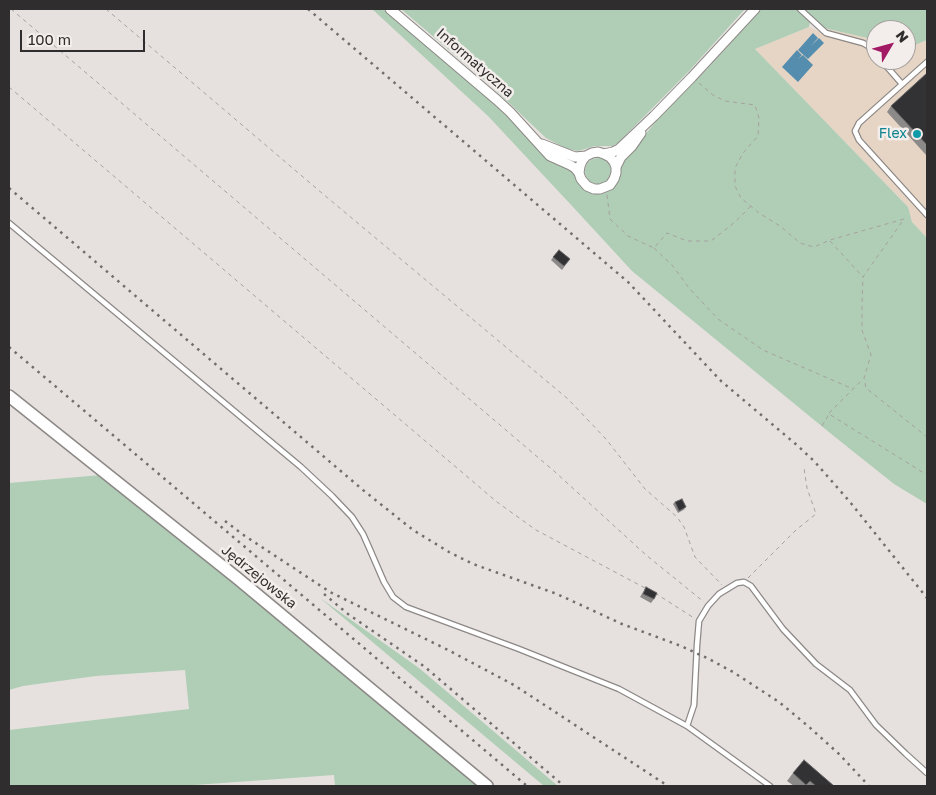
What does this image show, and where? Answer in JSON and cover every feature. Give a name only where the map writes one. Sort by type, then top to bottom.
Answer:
[{"type":"street","name":"Informatyczna","points":[[390,9],[498,100],[550,156],[570,165],[579,173],[587,186],[594,189],[606,187],[614,179],[616,167],[621,157],[632,146],[654,116]]},
{"type":"street","name":"Informatyczna","points":[[538,141],[545,146],[574,157],[598,152],[604,154],[619,149],[692,77],[755,9]]},
{"type":"street","points":[[604,154],[610,157],[616,167]]},
{"type":"street","points":[[579,173],[580,166],[586,156]]},
{"type":"street","name":"Jędrzejowska","points":[[9,396],[237,578],[487,786]]},
{"type":"lane","points":[[800,9],[826,33],[866,45]]},
{"type":"lane","points":[[927,62],[858,122],[855,131],[859,140],[927,215]]},
{"type":"lane","points":[[890,70],[902,84]]},
{"type":"lane","points":[[9,223],[301,467],[332,496],[352,517],[363,534],[392,597],[406,607],[619,689],[688,726],[770,786]]},
{"type":"lane","points":[[688,726],[694,705],[699,621],[708,606],[719,594],[737,583],[744,582],[751,586],[783,629],[816,664],[850,690],[876,725],[927,773]]},
{"type":"path","points":[[11,9],[539,458],[646,555],[708,606]]},
{"type":"path","points":[[106,9],[568,399],[606,439],[645,489],[677,516],[684,527],[695,557],[725,589]]},
{"type":"path","points":[[692,77],[713,95],[725,101],[755,105],[759,118],[758,136],[743,152],[735,168],[736,186],[741,198],[800,243],[814,247],[830,240],[904,219],[863,277],[862,330],[871,355],[864,378],[829,414],[822,426]]},
{"type":"path","points":[[9,87],[497,502],[536,530],[647,589]]},
{"type":"path","points":[[606,187],[610,219],[628,236],[654,248],[672,265],[688,288],[718,319],[763,350],[853,389]]},
{"type":"path","points":[[654,248],[667,233],[687,241],[711,241],[735,222],[751,206]]},
{"type":"path","points":[[830,240],[863,277]]},
{"type":"path","points":[[864,378],[866,388],[927,437]]},
{"type":"path","points":[[829,414],[927,475]]},
{"type":"path","points":[[744,582],[796,530],[816,514],[807,488],[804,468]]},
{"type":"path","points":[[655,593],[699,621]]},
{"type":"shaded area","points":[[809,27],[820,32],[824,28],[866,38],[866,70],[916,70],[916,45],[927,40],[927,238],[912,222],[908,207],[755,49]]},
{"type":"green space","points":[[372,9],[383,9],[505,113],[540,151],[572,170],[583,188],[600,193],[615,186],[622,163],[657,120],[707,69],[761,9],[796,9],[810,22],[809,27],[755,49],[908,207],[912,222],[927,238],[927,504],[894,484],[632,271],[488,116]]},
{"type":"green space","points":[[401,9],[745,9],[689,71],[618,143],[612,146],[595,146],[578,151],[567,149],[546,138],[489,84]]},
{"type":"green space","points":[[804,9],[927,9],[927,40],[916,45],[916,20],[866,20],[866,38],[824,28]]},
{"type":"green space","points":[[598,158],[607,162],[611,171],[607,180],[598,184],[589,180],[585,171],[589,162]]},
{"type":"green space","points":[[101,475],[163,524],[479,786],[335,786],[334,775],[181,786],[9,786],[9,730],[189,709],[185,670],[96,676],[23,686],[9,690],[9,483]]},
{"type":"green space","points":[[320,598],[419,668],[558,786],[544,786]]},
{"type":"water","points":[[813,33],[818,38],[811,46],[819,38],[824,43],[808,59],[798,50]]},
{"type":"water","points":[[797,50],[802,55],[798,59],[803,55],[813,65],[798,82],[782,67]]},
{"type":"building","name":"Flex","points":[[927,73],[927,145],[891,106]]},
{"type":"building","points":[[559,250],[570,259],[564,266],[553,257]]},
{"type":"building","points":[[682,499],[686,507],[679,511],[675,502]]},
{"type":"building","points":[[646,587],[657,593],[654,599],[643,594]]},
{"type":"building","points":[[804,760],[834,786],[816,786],[810,781],[806,785],[793,773]]},
{"type":"railway","points":[[308,9],[628,282],[721,381],[815,462],[850,502],[927,598]]},
{"type":"railway","points":[[9,188],[363,490],[413,530],[473,564],[557,594],[622,624],[681,646],[733,672],[779,702],[808,726],[839,754],[869,786]]},
{"type":"railway","points":[[9,347],[527,786]]},
{"type":"railway","points":[[225,521],[330,592],[514,685],[668,786]]},
{"type":"railway","points":[[324,594],[348,614],[425,667],[564,786]]},
{"type":"place","name":"Flex","points":[[917,134]]}]
